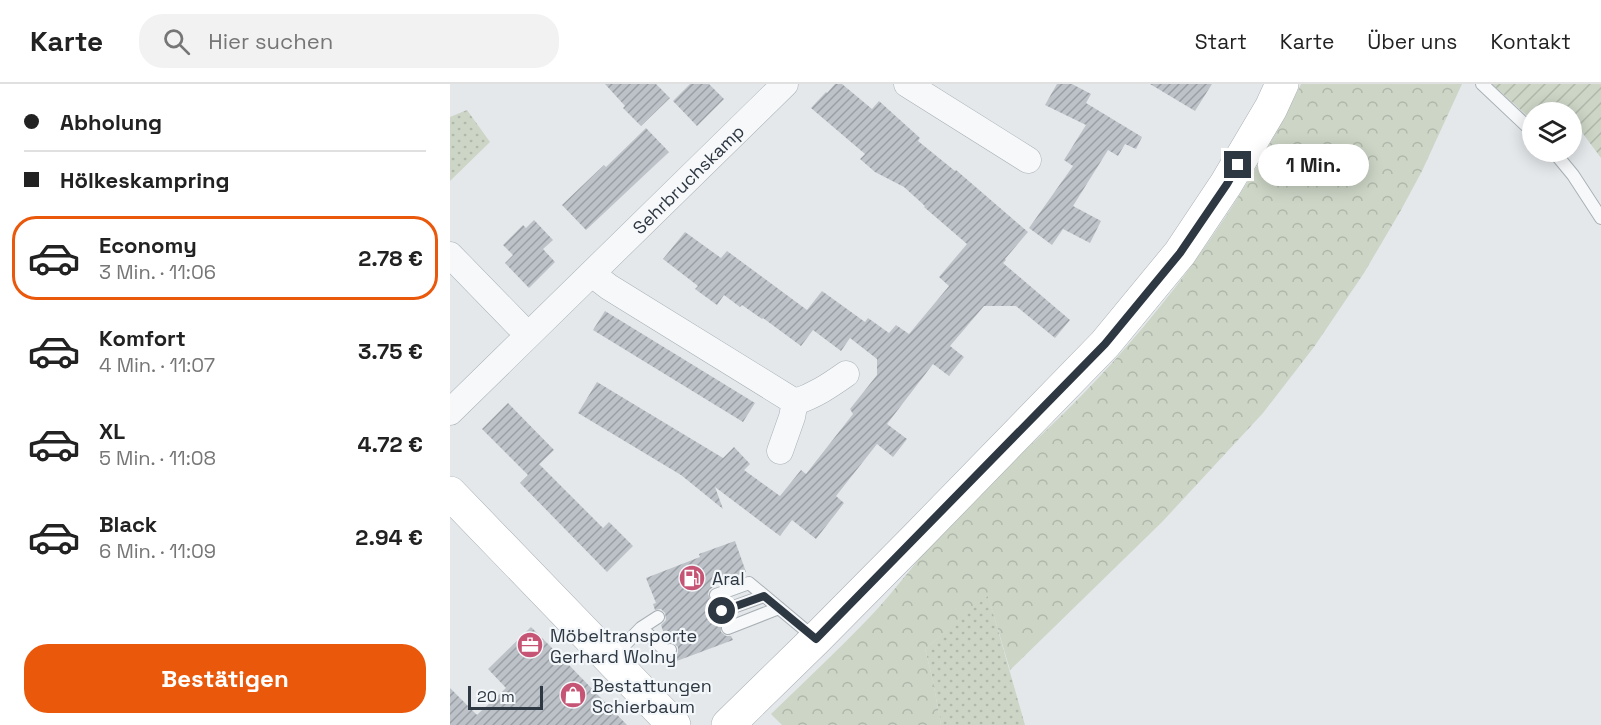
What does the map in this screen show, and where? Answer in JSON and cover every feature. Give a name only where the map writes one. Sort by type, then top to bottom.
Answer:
[{"type":"main road","points":[[728,725],[816,639],[1105,344],[1180,253],[1227,184],[1271,108],[1282,84]]},
{"type":"main road","points":[[450,494],[674,725]]},
{"type":"street","name":"Sehrbruchskamp","points":[[450,412],[785,84]]},
{"type":"street","points":[[907,84],[1028,160]]},
{"type":"street","points":[[450,255],[528,335]]},
{"type":"street","points":[[592,274],[609,287],[795,402]]},
{"type":"street","points":[[795,402],[823,390],[846,374]]},
{"type":"street","points":[[780,451],[795,402]]},
{"type":"lane","points":[[1482,84],[1522,122]]},
{"type":"lane","points":[[1562,162],[1601,218]]},
{"type":"lane","points":[[716,595],[749,583],[816,639]]},
{"type":"lane","points":[[722,611],[764,596]]},
{"type":"lane","points":[[728,628],[779,608]]},
{"type":"lane","points":[[610,659],[641,628],[658,617]]},
{"type":"lane","points":[[641,628],[658,636],[666,651],[670,650]]},
{"type":"green space","points":[[1301,84],[1462,84],[1422,171],[1364,273],[1314,347],[1263,413],[1162,522],[1010,670],[988,596],[925,649],[941,725],[782,725],[771,714],[868,619],[950,523],[1083,394],[1176,286],[1204,248],[1256,168]]},
{"type":"green space","points":[[1492,84],[1601,84],[1601,158],[1582,132],[1582,102],[1522,102],[1522,111]]},
{"type":"green space","points":[[467,110],[490,142],[450,181],[450,117]]},
{"type":"green space","points":[[988,595],[1025,725],[941,725],[925,649]]},
{"type":"building","points":[[605,84],[656,84],[670,98],[641,126],[623,108],[625,106]]},
{"type":"building","points":[[690,84],[709,84],[724,99],[697,126],[673,101]]},
{"type":"building","points":[[835,84],[842,84],[872,109],[879,101],[920,138],[918,141],[956,170],[1028,232],[1003,263],[1070,320],[1055,338],[1016,306],[984,306],[950,346],[964,357],[949,376],[933,364],[887,424],[907,439],[893,457],[877,444],[836,496],[844,503],[816,539],[792,520],[780,536],[715,487],[723,509],[681,475],[578,413],[597,382],[723,458],[734,447],[750,464],[744,470],[780,496],[801,470],[806,474],[853,414],[850,409],[877,375],[877,359],[850,338],[841,351],[813,330],[801,346],[763,318],[742,305],[740,307],[724,295],[717,305],[695,289],[698,286],[663,259],[685,232],[721,258],[727,251],[807,310],[822,291],[865,322],[868,318],[889,333],[896,325],[909,334],[949,286],[939,277],[967,244],[904,187],[875,172],[860,159],[865,154],[811,108]]},
{"type":"building","points":[[1057,84],[1072,84],[1091,94],[1086,103],[1142,137],[1136,149],[1125,144],[1118,156],[1108,150],[1073,206],[1101,221],[1090,243],[1063,229],[1052,245],[1029,228],[1073,166],[1064,160],[1086,125],[1045,105]]},
{"type":"building","points":[[1150,84],[1212,84],[1195,111]]},
{"type":"building","points":[[646,128],[669,152],[586,230],[562,205]]},
{"type":"building","points":[[534,220],[553,240],[543,249],[555,262],[529,288],[505,263],[513,255],[503,245],[523,225],[526,228]]},
{"type":"building","points":[[605,311],[755,403],[743,422],[593,330]]},
{"type":"building","points":[[508,403],[554,450],[528,475],[482,429]]},
{"type":"building","points":[[539,464],[603,528],[609,522],[633,546],[607,572],[520,483]]},
{"type":"building","points":[[735,541],[746,572],[712,585],[708,594],[711,602],[719,603],[714,609],[714,614],[717,618],[726,620],[721,623],[721,632],[726,636],[731,636],[733,640],[674,662],[673,658],[678,653],[678,647],[666,640],[661,625],[666,620],[665,613],[661,609],[655,610],[653,604],[656,603],[646,578],[700,557],[699,554]]},
{"type":"building","points":[[531,627],[627,725],[450,725],[450,688],[477,715],[506,688],[488,669]]},
{"type":"place","name":"Aral","points":[[692,578]]},
{"type":"place","name":"Möbeltransporte Gerhard Wolny","points":[[530,645]]},
{"type":"place","name":"Bestattungen Schierbaum","points":[[573,695]]},
{"type":"route","points":[[722,611],[764,596],[816,639],[1105,344],[1180,253],[1238,165]]}]
